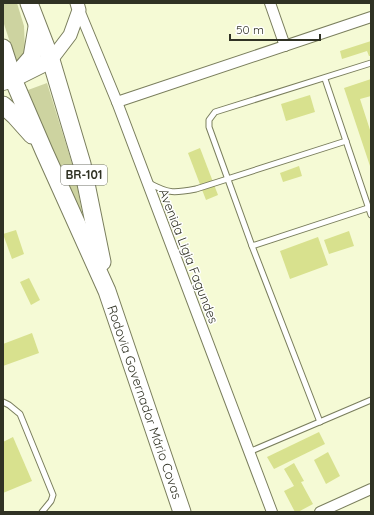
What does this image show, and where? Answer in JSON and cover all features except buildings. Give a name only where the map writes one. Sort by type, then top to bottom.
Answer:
[{"type":"highway","name":"Rodovia Governador Mário Covas","points":[[29,3],[51,60],[82,164],[107,291]]},
{"type":"highway","points":[[8,80],[32,56],[37,27]]},
{"type":"highway","name":"Rodovia Governador Mário Covas","points":[[3,48],[8,80],[44,151],[107,291],[182,512]]},
{"type":"highway","points":[[3,105],[28,129],[44,151]]},
{"type":"main road","points":[[8,80],[51,60]]},
{"type":"street","points":[[270,3],[285,46]]},
{"type":"street","points":[[51,60],[70,35],[78,6]]},
{"type":"street","name":"Avenida Ligia Fagundes","points":[[78,6],[117,102],[272,512]]},
{"type":"street","points":[[117,102],[371,17]]},
{"type":"street","points":[[320,512],[371,489]]},
{"type":"lane","points":[[320,422],[252,246],[228,180],[209,120],[211,115],[215,112],[371,63]]},
{"type":"lane","points":[[325,78],[370,207],[371,215]]},
{"type":"lane","points":[[147,181],[157,187],[173,193],[196,189],[346,141]]},
{"type":"lane","points":[[252,246],[370,207]]},
{"type":"lane","points":[[249,452],[371,400]]},
{"type":"lane","points":[[3,402],[20,414],[53,495],[51,501],[42,512]]},
{"type":"green space","points":[[3,3],[17,3],[24,26],[25,50],[18,67],[3,21]]},
{"type":"green space","points":[[47,83],[75,173],[83,219],[62,179],[28,90]]}]
